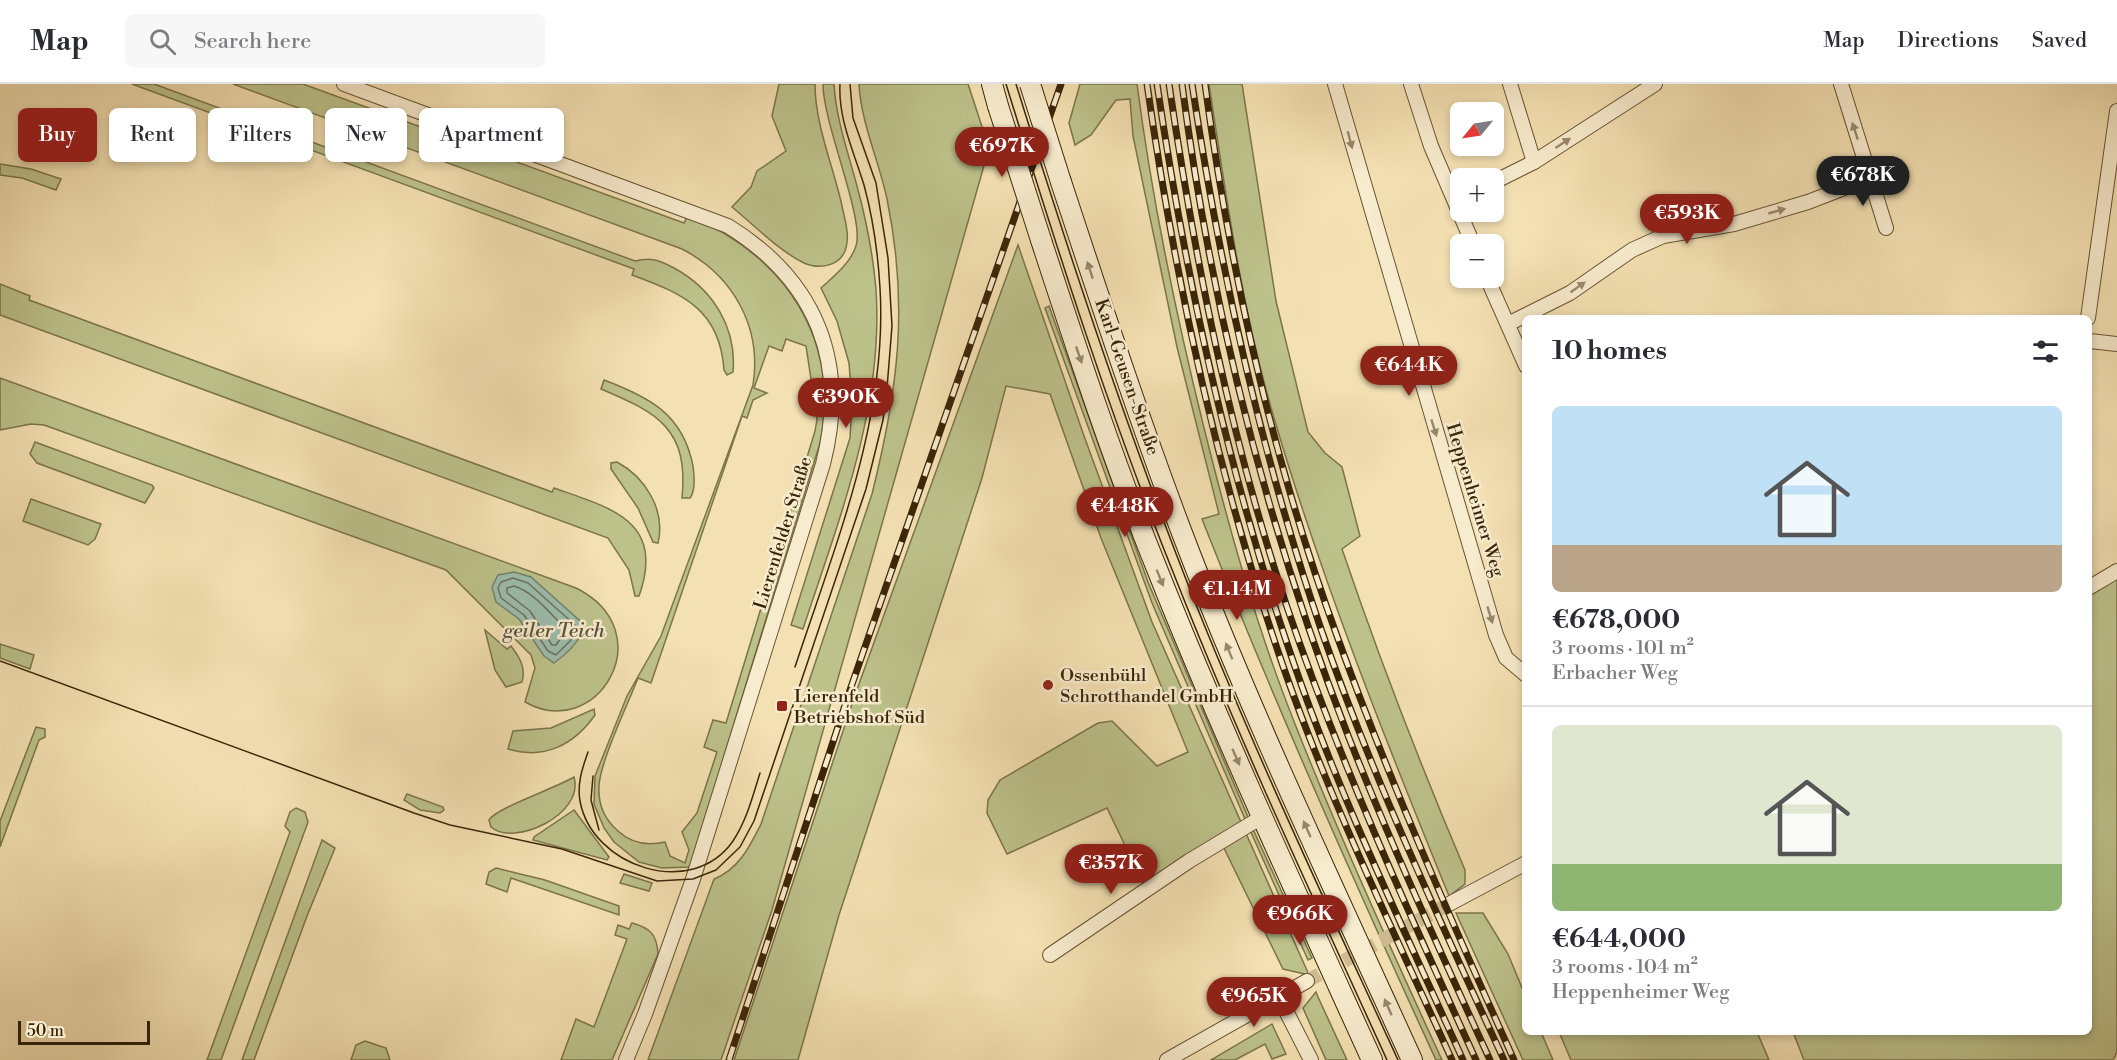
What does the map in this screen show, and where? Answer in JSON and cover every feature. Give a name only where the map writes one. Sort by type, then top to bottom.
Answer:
[{"type":"main road","name":"Karl-Geusen-Straße","points":[[992,84],[1102,423],[1156,567],[1262,817],[1372,1060]]},
{"type":"main road","name":"Karl-Geusen-Straße","points":[[1030,84],[1135,406],[1182,532],[1237,671],[1412,1060]]},
{"type":"street","name":"Lierenfelder Straße","points":[[344,84],[728,226],[758,247],[801,293],[826,345],[832,379],[832,415],[823,464],[693,879],[645,1014],[626,1060]]},
{"type":"street","name":"Heppenheimer Weg","points":[[1335,84],[1496,635],[1506,658],[1522,672]]},
{"type":"street","points":[[1411,84],[1450,180]]},
{"type":"street","points":[[1510,84],[1534,162]]},
{"type":"street","points":[[1504,177],[1534,162],[1655,84]]},
{"type":"street","points":[[1841,84],[1886,228]]},
{"type":"street","points":[[2088,315],[2117,111]]},
{"type":"street","points":[[1526,315],[1570,293],[1632,250],[1663,236],[1734,224],[1808,202],[1870,178]]},
{"type":"street","points":[[1492,288],[1522,357]]},
{"type":"street","points":[[1508,324],[1522,317]]},
{"type":"street","points":[[2092,341],[2117,344]]},
{"type":"street","points":[[2092,586],[2117,571]]},
{"type":"street","points":[[1050,955],[1198,855],[1262,817]]},
{"type":"street","points":[[1449,904],[1522,865]]},
{"type":"street","points":[[1167,1060],[1306,981]]},
{"type":"street","points":[[1275,998],[1284,1007],[1311,1060]]},
{"type":"green space","points":[[132,84],[154,84],[219,108],[208,108],[208,112]]},
{"type":"green space","points":[[233,84],[303,84],[369,108],[325,108],[325,118],[313,113],[313,108],[298,108]]},
{"type":"green space","points":[[779,84],[815,84],[821,130],[847,233],[847,242],[842,257],[824,266],[809,265],[793,257],[732,207],[751,187],[757,171],[786,151],[772,116]]},
{"type":"green space","points":[[823,84],[834,84],[840,123],[866,224],[876,289],[877,333],[866,419],[856,462],[803,629],[791,625],[850,438],[852,402],[849,363],[837,321],[821,288],[850,258],[856,246],[857,233],[850,193],[829,122]]},
{"type":"green space","points":[[859,84],[968,84],[989,148],[772,910],[721,1060],[648,1060],[714,879],[723,875],[737,863],[761,824],[872,494],[881,456],[898,348],[898,276],[887,199],[863,113]]},
{"type":"green space","points":[[1080,84],[1137,84],[1157,214],[1184,343],[1223,503],[1256,615],[1281,688],[1330,809],[1442,1060],[1436,1060],[1345,859],[1257,656],[1202,519],[1219,514],[1177,347],[1133,136],[1130,99],[1116,100],[1091,135],[1075,145],[1069,123]]},
{"type":"green space","points":[[1209,84],[1242,84],[1276,301],[1308,432],[1325,453],[1342,467],[1360,536],[1342,549],[1400,711],[1465,870],[1465,884],[1449,896],[1378,719],[1334,599],[1274,418],[1244,294]]},
{"type":"green space","points":[[407,122],[419,126],[419,152],[407,148]]},
{"type":"green space","points":[[313,143],[325,147],[325,155],[313,151]]},
{"type":"green space","points":[[344,162],[366,162],[635,261],[650,259],[669,265],[700,287],[720,311],[731,340],[733,372],[727,375],[724,370],[721,349],[715,333],[707,319],[696,307],[668,289],[632,275],[634,269]]},
{"type":"green space","points":[[445,162],[517,162],[684,223],[688,215],[722,232],[752,253],[777,277],[798,305],[813,335],[822,368],[824,404],[820,443],[690,867],[662,868],[639,862],[614,842],[604,828],[594,804],[595,776],[627,696],[661,636],[753,385],[755,364],[748,324],[730,289],[700,260],[682,249]],"holes":[[[786,339],[806,346],[817,419],[726,723],[713,720],[704,747],[717,752],[697,813],[682,832],[689,850],[685,863],[670,856],[665,842],[646,844],[635,841],[613,827],[601,805],[599,793],[604,763],[638,678],[651,683],[742,416],[747,418],[753,400],[767,393],[754,388],[769,346],[782,351]]]},
{"type":"green space","points":[[0,164],[31,169],[61,179],[56,190],[22,178],[0,175]]},
{"type":"green space","points":[[1018,245],[1152,622],[1309,975],[1283,969],[1219,838],[1143,883],[1107,808],[1007,854],[987,813],[988,800],[1000,780],[1098,723],[1112,721],[1157,766],[1188,752],[1101,538],[1050,394],[1006,386],[982,478],[839,915],[798,1060],[734,1060],[855,695]]},
{"type":"green space","points":[[0,284],[30,296],[29,300],[552,492],[554,488],[613,511],[628,521],[639,534],[645,550],[645,571],[639,596],[635,596],[629,570],[608,538],[0,315]]},
{"type":"green space","points":[[1049,306],[1148,582],[1248,817],[1245,819],[1152,603],[1045,308]]},
{"type":"green space","points":[[0,378],[576,588],[602,607],[615,630],[618,654],[610,677],[596,696],[576,708],[551,711],[525,702],[535,668],[531,655],[446,570],[44,425],[31,424],[0,430]]},
{"type":"green space","points":[[604,380],[649,401],[672,420],[688,448],[693,466],[694,487],[690,498],[682,498],[683,474],[680,455],[666,427],[639,406],[601,389]]},
{"type":"green space","points":[[35,442],[152,485],[154,488],[145,503],[37,463],[30,454]]},
{"type":"green space","points":[[617,462],[636,476],[651,496],[659,519],[658,543],[653,542],[638,508],[611,469],[611,463]]},
{"type":"green space","points":[[31,499],[101,524],[95,539],[88,545],[23,521]]},
{"type":"green space","points":[[2117,570],[2117,1052],[2113,1060],[1804,1060],[1794,1035],[2092,1035],[2092,585]]},
{"type":"green space","points":[[485,630],[507,649],[511,646],[514,650],[523,668],[522,682],[506,687],[495,670]]},
{"type":"green space","points":[[0,644],[34,655],[30,669],[0,658]]},
{"type":"green space","points":[[594,709],[595,715],[587,726],[568,742],[534,753],[508,749],[513,731],[551,728]]},
{"type":"green space","points":[[36,727],[45,729],[45,737],[39,740],[0,847],[0,821]]},
{"type":"green space","points":[[574,777],[574,791],[569,804],[545,824],[515,833],[501,832],[491,827],[489,820],[494,815]]},
{"type":"green space","points":[[407,794],[443,807],[444,810],[440,813],[420,810],[404,800]]},
{"type":"green space","points":[[296,808],[305,812],[308,822],[221,1060],[207,1060],[290,832],[285,826],[290,812]]},
{"type":"green space","points":[[574,810],[609,857],[607,860],[533,840],[534,837]]},
{"type":"green space","points":[[1252,827],[1312,958],[1308,960],[1249,828]]},
{"type":"green space","points":[[322,840],[335,848],[307,916],[254,1060],[242,1060]]},
{"type":"green space","points":[[496,868],[545,880],[619,906],[619,915],[511,878],[507,892],[486,884],[489,872]]},
{"type":"green space","points":[[624,874],[652,883],[649,891],[620,883]]},
{"type":"green space","points":[[1456,913],[1483,913],[1508,954],[1522,988],[1522,1035],[1542,1035],[1553,1060],[1523,1060]]},
{"type":"green space","points":[[632,923],[644,927],[651,933],[656,941],[658,954],[612,1060],[561,1060],[576,1019],[594,1027],[627,939],[615,935],[618,925],[629,929]]},
{"type":"green space","points":[[1316,992],[1347,1060],[1326,1060],[1303,1008]]},
{"type":"green space","points":[[1272,1024],[1286,1054],[1272,1059],[1265,1044],[1235,1060],[1211,1060]]},
{"type":"green space","points":[[1560,1035],[1758,1035],[1769,1060],[1571,1060]]},
{"type":"green space","points":[[365,1041],[386,1048],[390,1060],[351,1060],[356,1045]]},
{"type":"water","name":"geiler Teich","points":[[514,572],[531,577],[580,621],[583,631],[580,636],[571,649],[554,663],[544,656],[519,619],[496,602],[492,587],[498,575]]},
{"type":"tunnel","points":[[1307,981],[1449,904]]},
{"type":"tram line","points":[[795,667],[856,481],[876,385],[880,337],[880,288],[875,236],[864,185],[844,123],[840,84]]},
{"type":"tram line","points":[[0,661],[450,825],[562,849],[657,881],[693,879],[716,870],[740,847],[754,821],[866,489],[883,420],[892,326],[888,258],[876,183],[853,118],[850,84]]},
{"type":"tram line","points":[[1006,84],[1086,335],[1153,521],[1201,643],[1253,763],[1387,1060]]},
{"type":"tram line","points":[[1016,84],[1099,340],[1143,466],[1191,592],[1265,769],[1398,1060]]},
{"type":"tram line","points":[[588,752],[579,789],[580,801],[588,824],[603,843],[623,858],[646,868],[670,872],[693,869],[715,859],[733,841],[746,816],[760,773]]},
{"type":"tram line","points":[[593,776],[591,800],[599,830]]},
{"type":"railway","points":[[729,1060],[850,690],[1061,84]]},
{"type":"railway","points":[[1147,84],[1171,232],[1201,378],[1238,523],[1260,595],[1283,666],[1321,766],[1363,865],[1452,1060]]},
{"type":"railway","points":[[1157,84],[1181,231],[1212,376],[1248,519],[1270,590],[1293,661],[1331,763],[1463,1060]]},
{"type":"railway","points":[[1169,84],[1190,216],[1216,348],[1248,478],[1287,607],[1352,780],[1476,1060]]},
{"type":"railway","points":[[1182,84],[1194,168],[1226,334],[1268,498],[1292,579],[1319,659],[1365,779],[1490,1060]]},
{"type":"railway","points":[[1192,84],[1229,292],[1261,429],[1300,565],[1322,632],[1363,741],[1431,901],[1504,1060]]},
{"type":"railway","points":[[1205,84],[1215,154],[1241,294],[1256,363],[1292,501],[1337,636],[1399,797],[1514,1060]]},
{"type":"place","name":"Ossenbühl Schrotthandel GmbH","points":[[1048,685]]},
{"type":"place","name":"Lierenfeld Betriebshof Süd","points":[[782,706]]}]
